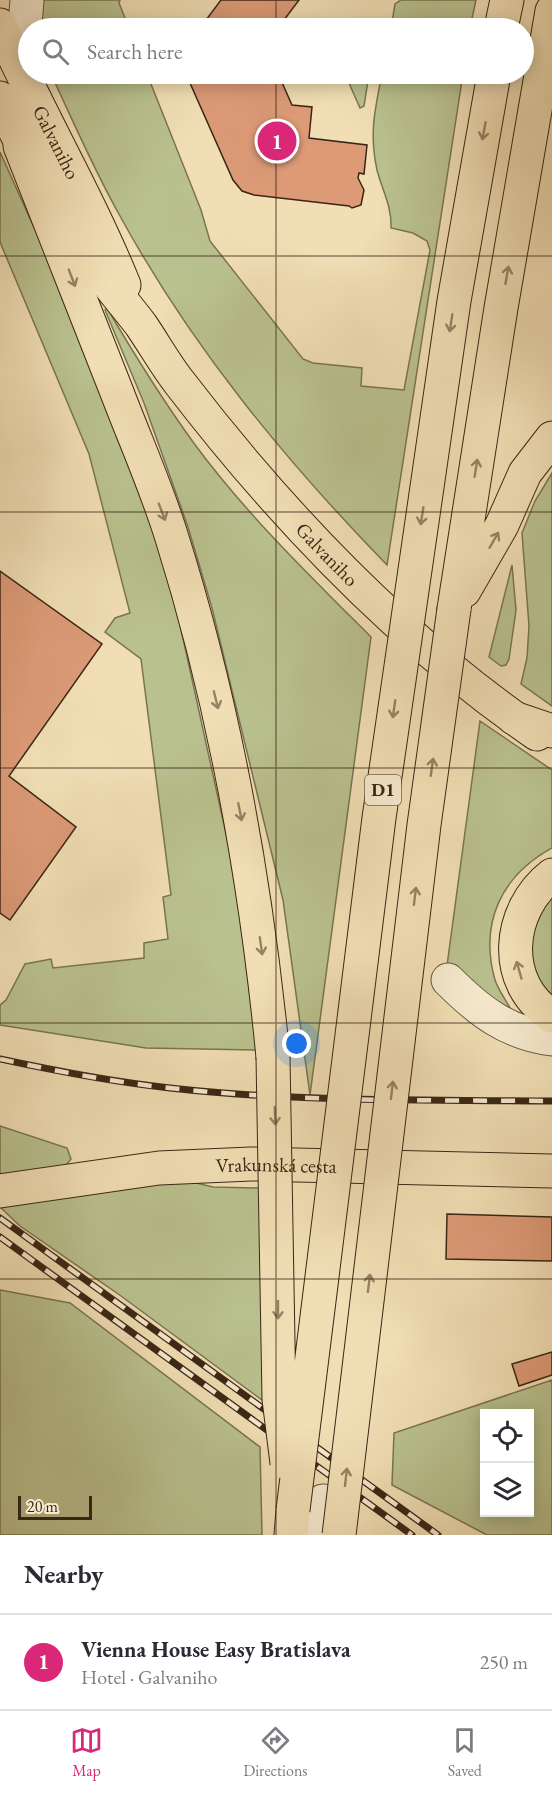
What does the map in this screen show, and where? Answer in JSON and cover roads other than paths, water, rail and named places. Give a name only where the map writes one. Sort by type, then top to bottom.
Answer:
[{"type":"main road","points":[[503,18],[507,0]]},
{"type":"main road","name":"D1","points":[[339,1535],[422,837],[454,609],[552,11]]},
{"type":"main road","name":"Galvaniho","points":[[16,12],[14,93],[20,146],[84,251],[141,326],[177,380],[298,525],[367,594],[418,640],[514,718],[552,744]]},
{"type":"main road","name":"D1","points":[[302,1515],[387,759],[454,301],[492,84]]},
{"type":"main road","name":"Galvaniho","points":[[14,93],[103,234],[141,326]]},
{"type":"main road","points":[[20,146],[171,535],[196,620],[229,754],[253,889],[273,1057],[279,1399],[302,1515]]},
{"type":"main road","points":[[454,609],[502,525],[525,473],[552,438]]},
{"type":"main road","points":[[514,718],[552,731]]},
{"type":"main road","points":[[552,875],[528,899],[516,931],[514,948],[523,983],[533,999],[552,1016]]},
{"type":"main road","name":"Vrakunská cesta","points":[[0,1191],[159,1168],[251,1164],[552,1171]]},
{"type":"lane","points":[[448,980],[478,1009],[504,1026],[552,1039]]},
{"type":"lane","points":[[302,1515],[320,1535]]},
{"type":"railway","points":[[0,1059],[149,1086],[218,1093],[361,1099],[552,1101]]},
{"type":"railway","points":[[0,1218],[438,1535]]},
{"type":"railway","points":[[0,1237],[412,1535]]},
{"type":"place","name":"Vienna House Easy Bratislava","points":[[277,141]]}]
